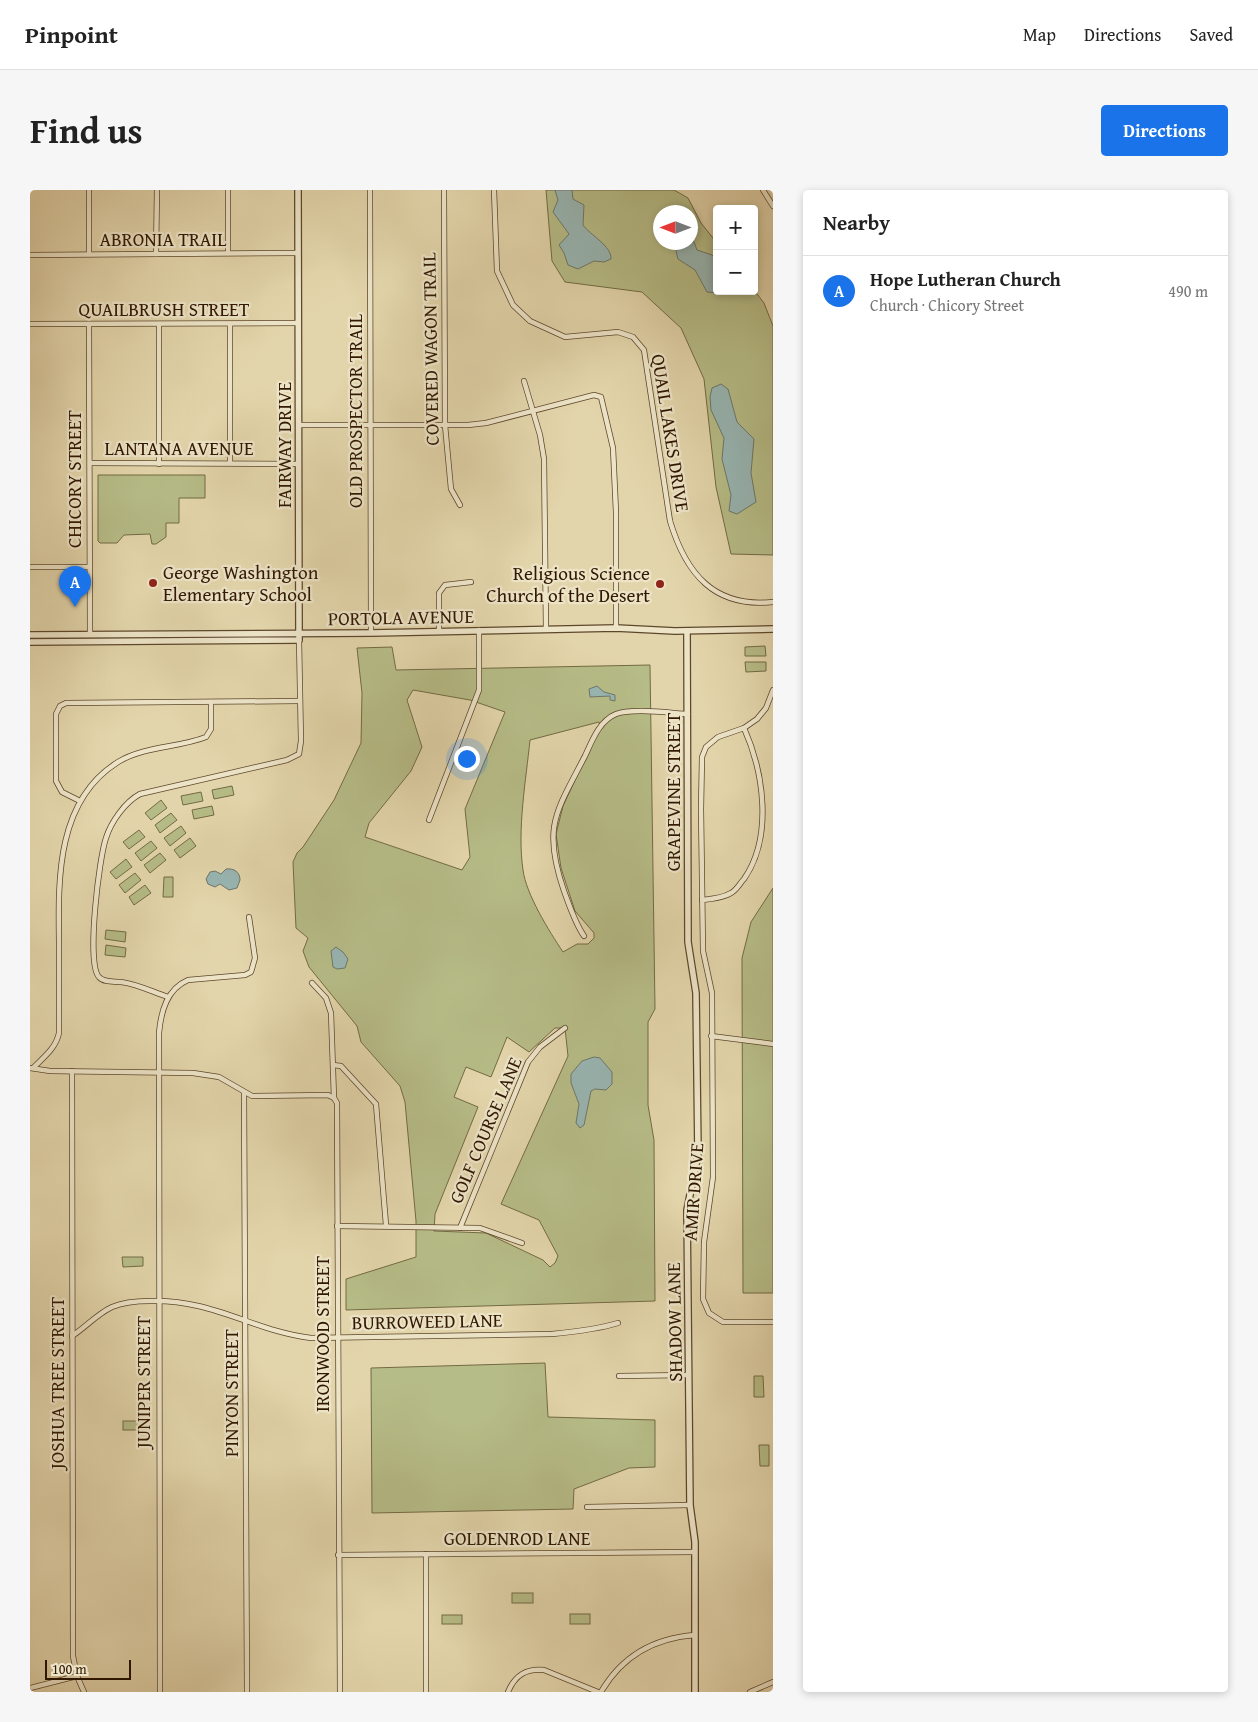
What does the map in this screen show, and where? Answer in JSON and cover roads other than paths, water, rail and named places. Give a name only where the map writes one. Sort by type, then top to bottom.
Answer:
[{"type":"street","points":[[88,254],[89,190]]},
{"type":"street","points":[[156,254],[157,190]]},
{"type":"street","points":[[228,190],[228,253]]},
{"type":"street","name":"FAIRWAY DRIVE","points":[[168,997],[123,982],[106,981],[99,977],[94,965],[96,892],[106,837],[123,808],[140,794],[294,758],[300,750],[298,701],[298,190]]},
{"type":"street","name":"OLD PROSPECTOR TRAIL","points":[[370,190],[371,633]]},
{"type":"street","name":"COVERED WAGON TRAIL","points":[[444,190],[445,424],[451,489],[460,505]]},
{"type":"street","name":"QUAIL LAKES DRIVE","points":[[494,190],[497,271],[513,305],[530,321],[566,336],[618,332],[633,337],[644,350],[670,521],[676,540],[692,570],[711,588],[731,599],[746,602],[773,602]]},
{"type":"street","points":[[763,190],[773,206]]},
{"type":"street","name":"ABRONIA TRAIL","points":[[30,255],[297,253]]},
{"type":"street","name":"QUAILBRUSH STREET","points":[[30,324],[298,323]]},
{"type":"street","name":"CHICORY STREET","points":[[89,324],[90,634]]},
{"type":"street","points":[[159,324],[159,464]]},
{"type":"street","points":[[230,324],[230,464]]},
{"type":"street","points":[[524,380],[531,410],[540,435],[544,459],[546,629]]},
{"type":"street","points":[[299,426],[468,425],[486,423],[556,403],[594,395],[601,397],[613,448],[616,628]]},
{"type":"street","name":"LANTANA AVENUE","points":[[90,463],[299,464]]},
{"type":"street","points":[[30,567],[89,567]]},
{"type":"street","points":[[439,631],[439,593],[446,585],[471,582]]},
{"type":"street","name":"PORTOLA AVENUE","points":[[30,635],[371,633],[616,628],[687,631],[773,629]]},
{"type":"street","points":[[429,820],[479,690],[480,630]]},
{"type":"street","name":"GRAPEVINE STREET","points":[[687,631],[688,954]]},
{"type":"street","points":[[30,642],[299,640]]},
{"type":"street","points":[[773,690],[766,708],[744,728],[718,737],[706,747],[702,757],[703,951],[712,993],[711,1036],[773,1044]]},
{"type":"street","points":[[80,801],[62,792],[56,781],[56,714],[60,706],[66,703],[298,701]]},
{"type":"street","points":[[32,1068],[57,1042],[59,1033],[60,870],[68,831],[80,801],[91,784],[120,761],[136,754],[206,737],[211,728],[211,702]]},
{"type":"street","points":[[584,936],[578,928],[565,893],[553,851],[554,826],[560,806],[600,726],[615,714],[630,712],[688,714]]},
{"type":"street","points":[[702,900],[725,896],[733,892],[749,871],[757,854],[763,821],[763,808],[751,743],[744,728]]},
{"type":"street","points":[[168,997],[181,983],[188,980],[245,975],[251,972],[254,967],[255,958],[249,917]]},
{"type":"street","name":"SHADOW LANE","points":[[688,954],[696,993],[698,1144],[696,1168],[687,1210],[690,1505],[695,1552],[695,1692]]},
{"type":"street","name":"IRONWOOD STREET","points":[[312,983],[326,998],[331,1012],[334,1098],[337,1103],[340,1692]]},
{"type":"street","name":"JUNIPER STREET","points":[[160,1692],[158,1072],[160,1021],[168,997]]},
{"type":"street","name":"GOLF COURSE LANE","points":[[460,1228],[528,1062],[540,1047],[565,1028]]},
{"type":"street","name":"AMIR DRIVE","points":[[711,1036],[713,1177],[704,1242],[703,1298],[709,1313],[719,1321],[730,1323],[773,1322]]},
{"type":"street","points":[[333,1065],[341,1066],[376,1104],[386,1225]]},
{"type":"street","points":[[32,1068],[72,1071],[193,1073],[219,1077],[252,1096],[328,1095],[334,1098]]},
{"type":"street","name":"JOSHUA TREE STREET","points":[[72,1071],[73,1656],[77,1676],[84,1692]]},
{"type":"street","name":"PINYON STREET","points":[[244,1093],[247,1692]]},
{"type":"street","points":[[337,1226],[386,1225],[487,1228],[522,1243]]},
{"type":"street","name":"BURROWEED LANE","points":[[72,1336],[87,1323],[112,1307],[137,1301],[158,1300],[198,1304],[292,1335],[337,1337],[552,1334],[602,1328],[618,1323]]},
{"type":"street","points":[[619,1376],[689,1375]]},
{"type":"street","points":[[588,1507],[690,1505]]},
{"type":"street","name":"GOLDENROD LANE","points":[[338,1555],[695,1552]]},
{"type":"street","points":[[426,1554],[426,1692]]},
{"type":"street","points":[[508,1692],[515,1678],[525,1670],[535,1669],[544,1670],[599,1692],[610,1676],[636,1652],[654,1642],[695,1635]]},
{"type":"street","points":[[30,1688],[77,1676]]},
{"type":"street","points":[[750,1692],[773,1682]]},
{"type":"water","points":[[555,190],[572,190],[573,199],[584,205],[583,225],[604,245],[611,259],[604,262],[594,261],[578,269],[568,265],[559,245],[569,234],[553,212],[558,200]]},
{"type":"water","points":[[676,250],[697,250],[712,255],[713,292],[707,292],[695,270],[678,259]]},
{"type":"water","points":[[721,384],[728,389],[737,422],[754,439],[751,473],[756,502],[737,514],[729,511],[731,495],[722,459],[724,438],[711,410],[710,397],[712,388]]},
{"type":"water","points":[[597,686],[604,692],[615,695],[615,701],[610,700],[610,696],[590,697],[589,689]]},
{"type":"water","points":[[226,869],[234,870],[238,873],[240,880],[237,888],[229,890],[220,884],[215,887],[208,884],[206,879],[210,872],[215,871],[221,874]]},
{"type":"water","points":[[336,947],[348,959],[345,968],[337,969],[333,967],[331,951]]},
{"type":"water","points":[[594,1057],[600,1058],[612,1072],[612,1084],[606,1090],[595,1089],[591,1091],[584,1125],[580,1128],[576,1123],[579,1104],[571,1083],[571,1074],[582,1061]]},
{"type":"place","name":"George Washington Elementary School","points":[[153,583]]},
{"type":"place","name":"Religious Science Church of the Desert","points":[[660,584]]},
{"type":"place","name":"Hope Lutheran Church","points":[[75,607]]}]
